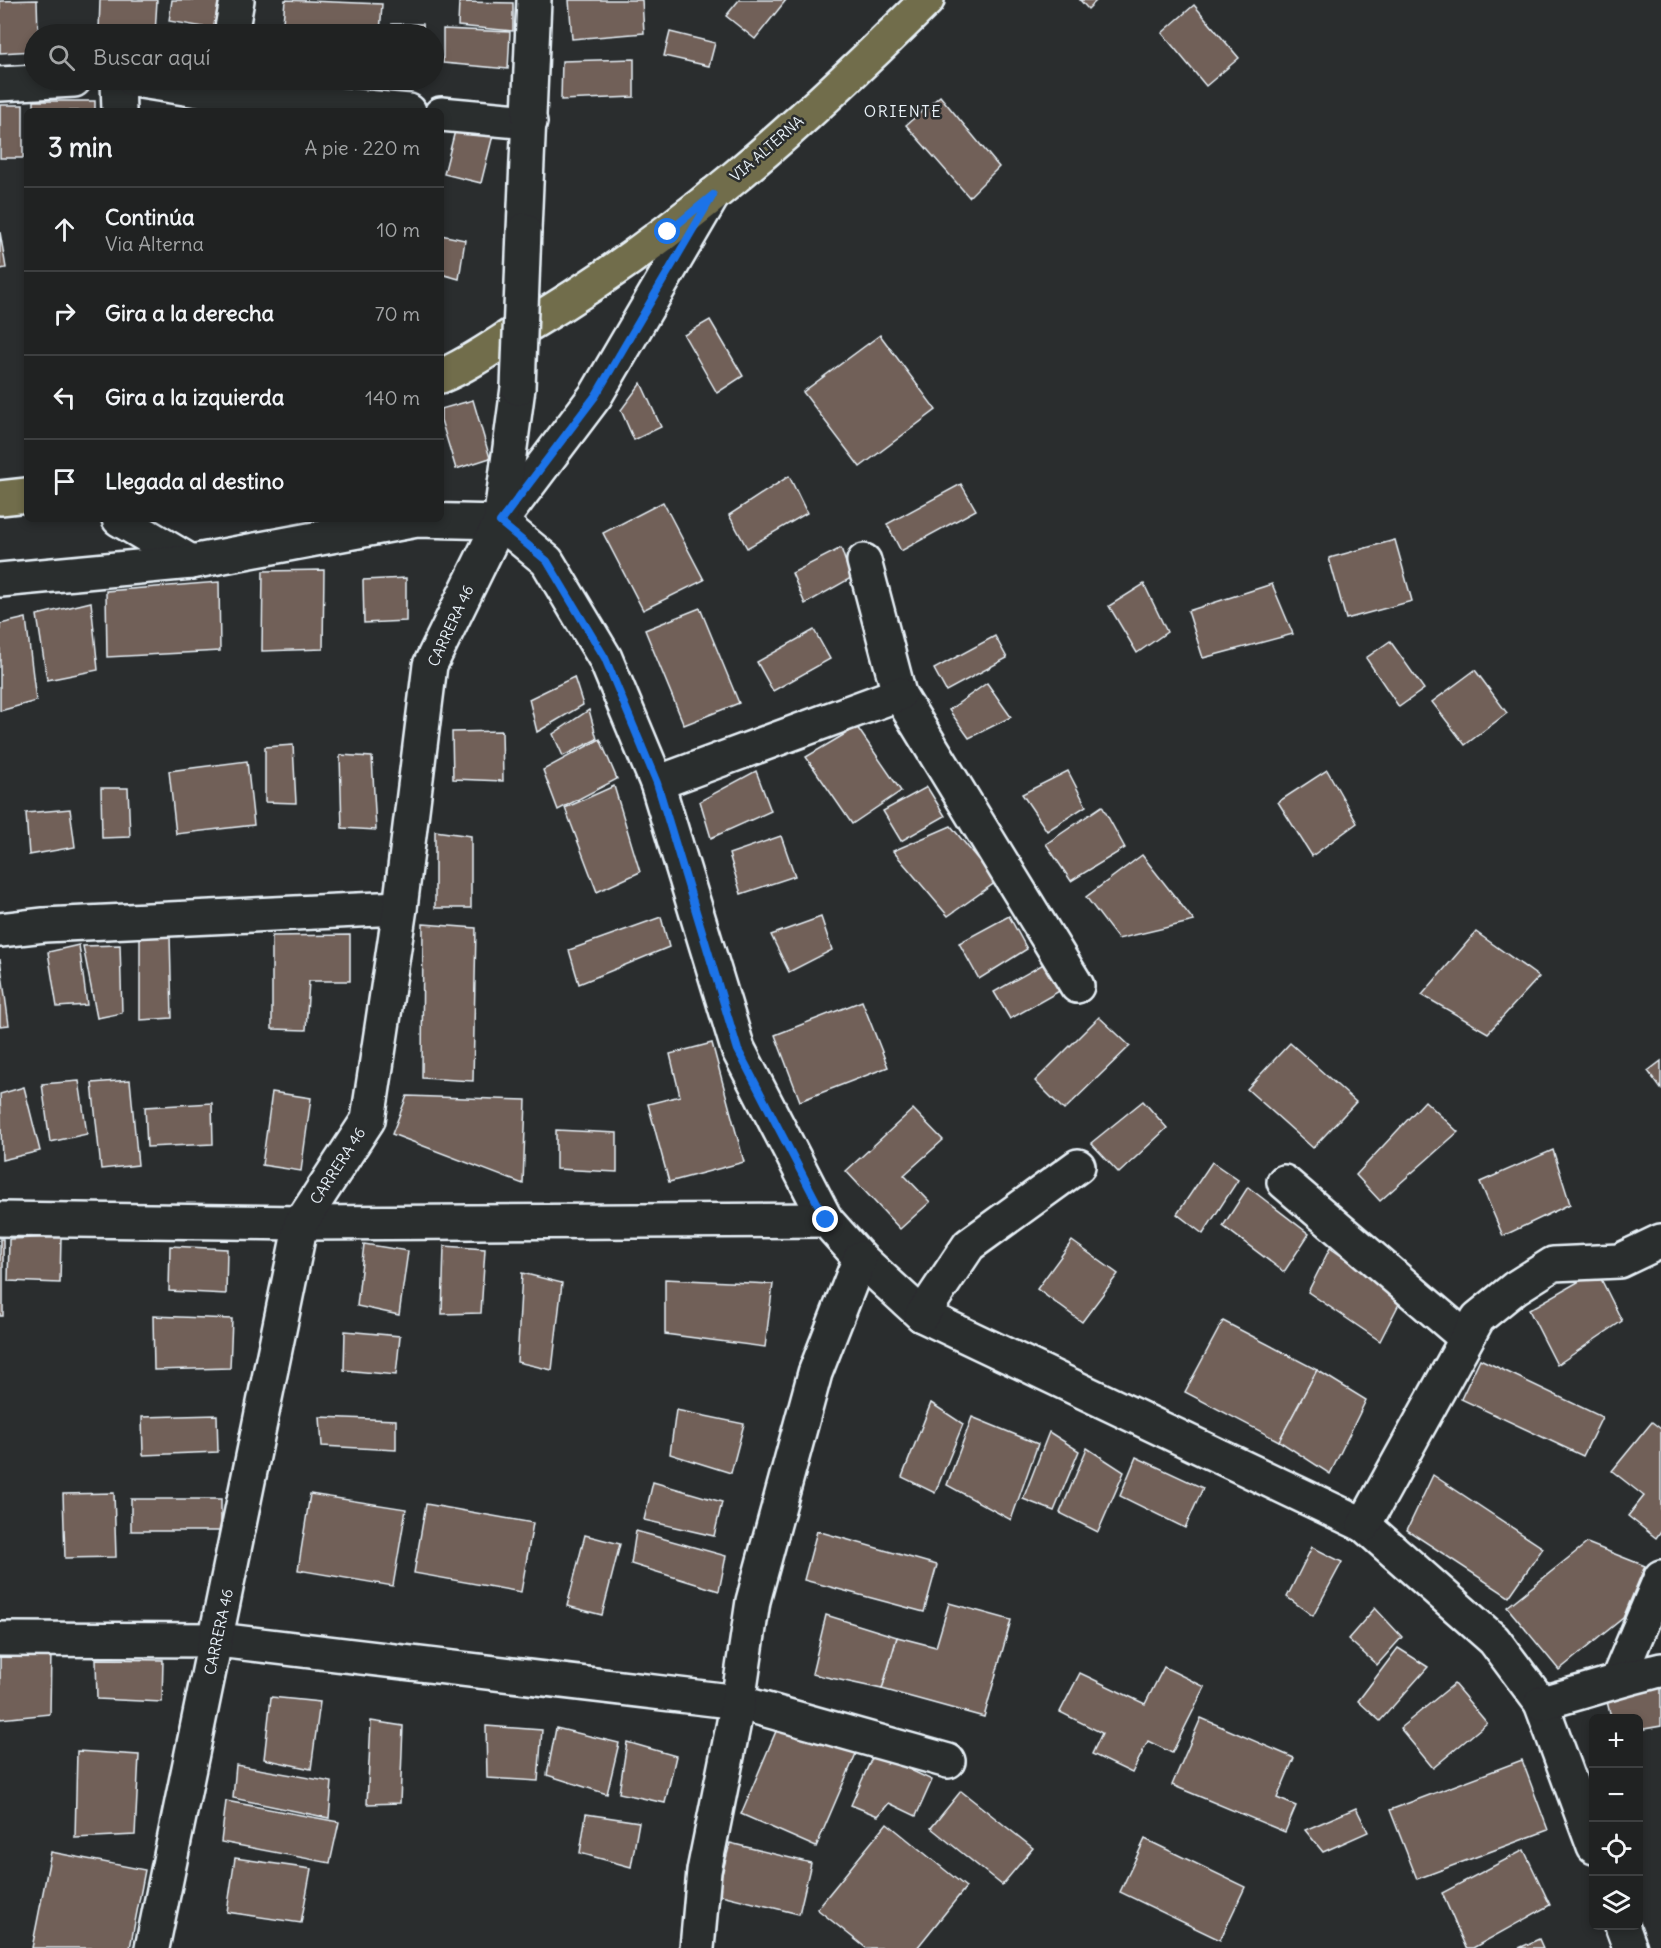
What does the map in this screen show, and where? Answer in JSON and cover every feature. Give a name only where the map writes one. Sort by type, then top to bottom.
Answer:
[{"type":"main road","name":"VIA ALTERNA","points":[[444,374],[571,300],[668,232],[852,74],[927,0]]},
{"type":"main road","points":[[0,498],[24,495]]},
{"type":"street","points":[[233,24],[237,0]]},
{"type":"street","name":"CARRERA 46","points":[[152,1948],[218,1640],[301,1223],[368,1120],[400,909],[430,665],[500,522],[518,388],[534,0]]},
{"type":"street","points":[[0,84],[24,83]]},
{"type":"street","points":[[118,90],[119,108]]},
{"type":"street","points":[[247,90],[387,108]]},
{"type":"street","points":[[444,114],[530,122]]},
{"type":"street","points":[[500,522],[596,395],[713,195]]},
{"type":"street","points":[[444,521],[500,522],[547,561],[600,648],[657,783],[738,1050],[826,1220],[860,1258],[922,1315],[1364,1525],[1494,1640],[1541,1703],[1589,1836]]},
{"type":"street","points":[[124,522],[191,562]]},
{"type":"street","points":[[0,580],[191,562],[406,522]]},
{"type":"street","points":[[864,561],[899,694],[1077,986]]},
{"type":"street","points":[[657,783],[899,694]]},
{"type":"street","points":[[0,930],[44,925],[400,909]]},
{"type":"street","points":[[922,1315],[969,1245],[1078,1166]]},
{"type":"street","points":[[1284,1182],[1466,1338]]},
{"type":"street","points":[[0,1219],[301,1223],[826,1220]]},
{"type":"street","points":[[1364,1525],[1478,1318],[1515,1288],[1553,1264],[1619,1261],[1661,1241]]},
{"type":"street","points":[[697,1948],[704,1871],[738,1702],[753,1601],[812,1385],[860,1258]]},
{"type":"street","points":[[1618,1679],[1661,1577]]},
{"type":"street","points":[[0,1639],[218,1640],[738,1702],[948,1761]]},
{"type":"street","points":[[1541,1703],[1583,1693],[1618,1679],[1661,1670]]},
{"type":"street","points":[[1623,1930],[1630,1948]]},
{"type":"building","points":[[37,0],[38,24],[24,24],[24,52],[0,53],[0,1]]},
{"type":"building","points":[[100,0],[157,0],[156,24],[99,24]]},
{"type":"building","points":[[172,0],[210,0],[230,4],[227,24],[186,24],[169,21]]},
{"type":"building","points":[[285,0],[382,4],[381,24],[283,24]]},
{"type":"building","points":[[569,0],[642,0],[644,33],[572,39]]},
{"type":"building","points":[[739,0],[786,0],[755,39],[726,16]]},
{"type":"building","points":[[1080,0],[1097,0],[1088,9]]},
{"type":"building","points":[[459,2],[513,3],[513,31],[458,26]]},
{"type":"building","points":[[1194,5],[1239,58],[1206,86],[1162,33]]},
{"type":"building","points":[[444,29],[510,32],[508,69],[444,63]]},
{"type":"building","points":[[670,32],[715,43],[709,66],[664,56]]},
{"type":"building","points":[[634,59],[634,97],[561,100],[562,61]]},
{"type":"building","points":[[940,96],[999,167],[969,197],[906,125]]},
{"type":"building","points":[[34,101],[95,101],[95,108],[34,108]]},
{"type":"building","points":[[0,105],[23,105],[23,158],[0,158]]},
{"type":"building","points":[[457,123],[494,131],[481,183],[444,174]]},
{"type":"building","points":[[0,232],[6,268],[0,269]]},
{"type":"building","points":[[444,236],[465,240],[459,279],[444,275]]},
{"type":"building","points":[[710,320],[743,376],[717,393],[684,335]]},
{"type":"building","points":[[880,335],[936,410],[860,467],[803,392]]},
{"type":"building","points":[[641,383],[661,427],[634,440],[621,410]]},
{"type":"building","points":[[473,400],[490,458],[456,469],[444,430],[444,408]]},
{"type":"building","points":[[789,476],[807,513],[747,548],[729,515]]},
{"type":"building","points":[[961,484],[976,510],[901,551],[887,524]]},
{"type":"building","points":[[663,502],[704,580],[643,610],[603,533]]},
{"type":"building","points":[[1395,540],[1412,601],[1346,619],[1329,558]]},
{"type":"building","points":[[841,548],[851,578],[805,604],[792,573]]},
{"type":"building","points":[[324,570],[323,649],[262,651],[263,571]]},
{"type":"building","points":[[406,578],[406,621],[364,623],[363,580]]},
{"type":"building","points":[[219,582],[220,651],[107,657],[106,591]]},
{"type":"building","points":[[1144,584],[1167,632],[1137,653],[1109,606]]},
{"type":"building","points":[[1272,584],[1293,634],[1203,658],[1188,611]]},
{"type":"building","points":[[91,602],[98,670],[47,680],[37,615]]},
{"type":"building","points":[[700,608],[739,703],[684,725],[645,630]]},
{"type":"building","points":[[26,618],[36,701],[0,711],[0,624]]},
{"type":"building","points":[[814,630],[830,659],[773,691],[757,662]]},
{"type":"building","points":[[995,636],[1007,658],[946,691],[934,669]]},
{"type":"building","points":[[1390,641],[1424,689],[1399,707],[1366,658]]},
{"type":"building","points":[[1475,670],[1507,713],[1465,745],[1432,702]]},
{"type":"building","points":[[574,677],[583,705],[537,732],[529,699]]},
{"type":"building","points":[[987,683],[1011,717],[969,738],[949,710]]},
{"type":"building","points":[[589,710],[597,739],[563,756],[553,734]]},
{"type":"building","points":[[857,727],[901,791],[852,824],[806,757]]},
{"type":"building","points":[[502,731],[503,781],[453,779],[452,732]]},
{"type":"building","points":[[600,739],[617,779],[558,810],[543,770]]},
{"type":"building","points":[[293,745],[296,803],[265,802],[265,747]]},
{"type":"building","points":[[340,755],[372,757],[376,830],[342,828]]},
{"type":"building","points":[[247,761],[254,825],[176,834],[169,771]]},
{"type":"building","points":[[1327,770],[1357,823],[1312,856],[1278,802]]},
{"type":"building","points":[[756,771],[771,811],[711,838],[700,801]]},
{"type":"building","points":[[1068,771],[1086,806],[1047,831],[1022,794]]},
{"type":"building","points":[[614,786],[640,872],[597,892],[565,808]]},
{"type":"building","points":[[927,787],[945,816],[901,841],[883,811]]},
{"type":"building","points":[[101,788],[128,788],[130,837],[102,838]]},
{"type":"building","points":[[1102,806],[1125,848],[1071,881],[1046,844]]},
{"type":"building","points":[[70,809],[75,847],[29,855],[26,813]]},
{"type":"building","points":[[951,826],[996,882],[948,916],[893,851]]},
{"type":"building","points":[[435,831],[471,836],[471,908],[435,908]]},
{"type":"building","points":[[781,836],[795,876],[741,894],[729,854]]},
{"type":"building","points":[[1142,855],[1194,921],[1118,939],[1086,897]]},
{"type":"building","points":[[1009,916],[1027,949],[979,979],[959,943]]},
{"type":"building","points":[[661,917],[669,947],[579,984],[569,950]]},
{"type":"building","points":[[821,917],[832,950],[789,972],[771,935]]},
{"type":"building","points":[[423,924],[476,928],[473,1081],[422,1078]]},
{"type":"building","points":[[1476,932],[1539,977],[1488,1033],[1422,995]]},
{"type":"building","points":[[140,935],[170,935],[172,1018],[140,1020]]},
{"type":"building","points":[[350,935],[350,981],[309,981],[306,1030],[272,1029],[272,936]]},
{"type":"building","points":[[79,945],[87,1005],[57,1007],[48,952]]},
{"type":"building","points":[[120,945],[122,1013],[97,1018],[83,946]]},
{"type":"building","points":[[0,959],[9,1025],[0,1026]]},
{"type":"building","points":[[1047,962],[1063,989],[1010,1019],[994,992]]},
{"type":"building","points":[[862,1001],[888,1067],[800,1101],[775,1035]]},
{"type":"building","points":[[1099,1017],[1130,1046],[1064,1110],[1035,1081]]},
{"type":"building","points":[[712,1043],[744,1162],[669,1182],[648,1104],[680,1096],[670,1054]]},
{"type":"building","points":[[1290,1043],[1356,1102],[1313,1148],[1247,1089]]},
{"type":"building","points":[[1661,1061],[1661,1089],[1648,1071]]},
{"type":"building","points":[[130,1080],[138,1165],[101,1169],[92,1083]]},
{"type":"building","points":[[79,1081],[87,1134],[50,1142],[42,1084]]},
{"type":"building","points":[[24,1087],[40,1151],[2,1160],[0,1094]]},
{"type":"building","points":[[272,1092],[311,1098],[301,1171],[262,1165]]},
{"type":"building","points":[[407,1096],[526,1100],[523,1184],[392,1134]]},
{"type":"building","points":[[1143,1101],[1167,1128],[1119,1173],[1091,1143]]},
{"type":"building","points":[[1425,1101],[1458,1132],[1380,1201],[1356,1175]]},
{"type":"building","points":[[212,1103],[213,1144],[147,1147],[145,1107]]},
{"type":"building","points":[[913,1109],[943,1140],[904,1175],[930,1202],[900,1229],[846,1171]]},
{"type":"building","points":[[556,1130],[617,1133],[617,1172],[556,1169]]},
{"type":"building","points":[[1553,1150],[1570,1204],[1503,1236],[1480,1182]]},
{"type":"building","points":[[1212,1162],[1238,1180],[1203,1234],[1177,1214]]},
{"type":"building","points":[[1248,1187],[1309,1234],[1284,1272],[1223,1226]]},
{"type":"building","points":[[61,1237],[60,1283],[8,1281],[9,1239]]},
{"type":"building","points":[[0,1239],[3,1239],[3,1316],[0,1316]]},
{"type":"building","points":[[1072,1241],[1118,1274],[1082,1322],[1037,1289]]},
{"type":"building","points":[[364,1244],[408,1251],[399,1315],[357,1306]]},
{"type":"building","points":[[170,1246],[227,1249],[226,1294],[169,1291]]},
{"type":"building","points":[[444,1246],[485,1249],[481,1313],[442,1314]]},
{"type":"building","points":[[1330,1248],[1402,1298],[1380,1341],[1308,1292]]},
{"type":"building","points":[[1597,1271],[1622,1321],[1557,1365],[1529,1310]]},
{"type":"building","points":[[522,1273],[562,1283],[552,1370],[517,1362]]},
{"type":"building","points":[[665,1279],[773,1284],[765,1347],[665,1334]]},
{"type":"building","points":[[153,1316],[232,1319],[230,1368],[154,1370]]},
{"type":"building","points":[[1223,1321],[1317,1370],[1279,1441],[1185,1392]]},
{"type":"building","points":[[345,1331],[400,1336],[396,1375],[344,1370]]},
{"type":"building","points":[[1480,1359],[1602,1417],[1583,1456],[1461,1399]]},
{"type":"building","points":[[1317,1370],[1366,1400],[1330,1474],[1279,1441]]},
{"type":"building","points":[[931,1403],[963,1424],[935,1493],[902,1477]]},
{"type":"building","points":[[676,1410],[744,1424],[731,1473],[670,1454]]},
{"type":"building","points":[[217,1415],[218,1452],[143,1455],[142,1417]]},
{"type":"building","points":[[320,1417],[396,1420],[396,1450],[322,1446]]},
{"type":"building","points":[[972,1417],[1038,1444],[1011,1520],[947,1485]]},
{"type":"building","points":[[1652,1422],[1661,1429],[1661,1531],[1656,1538],[1628,1516],[1644,1496],[1612,1471]]},
{"type":"building","points":[[1049,1432],[1079,1451],[1054,1511],[1023,1499]]},
{"type":"building","points":[[1087,1448],[1124,1472],[1098,1532],[1060,1513]]},
{"type":"building","points":[[1136,1457],[1203,1488],[1185,1528],[1120,1496]]},
{"type":"building","points":[[1433,1475],[1543,1548],[1509,1597],[1407,1530]]},
{"type":"building","points":[[653,1482],[722,1502],[714,1536],[644,1520]]},
{"type":"building","points":[[114,1493],[116,1557],[65,1558],[63,1494]]},
{"type":"building","points":[[310,1494],[406,1509],[393,1586],[298,1570]]},
{"type":"building","points":[[131,1499],[221,1499],[221,1531],[131,1531]]},
{"type":"building","points":[[426,1504],[533,1523],[521,1592],[414,1573]]},
{"type":"building","points":[[636,1531],[726,1556],[719,1591],[631,1564]]},
{"type":"building","points":[[817,1531],[937,1565],[924,1612],[804,1580]]},
{"type":"building","points":[[585,1535],[620,1544],[602,1615],[567,1606]]},
{"type":"building","points":[[1587,1543],[1645,1566],[1623,1618],[1559,1670],[1507,1607]]},
{"type":"building","points":[[1312,1547],[1342,1562],[1313,1616],[1287,1597]]},
{"type":"building","points":[[949,1603],[1011,1620],[984,1717],[882,1689],[897,1637],[936,1647]]},
{"type":"building","points":[[1375,1608],[1402,1637],[1377,1665],[1348,1639]]},
{"type":"building","points":[[826,1615],[897,1637],[882,1689],[812,1674]]},
{"type":"building","points":[[1398,1648],[1428,1667],[1380,1721],[1358,1701]]},
{"type":"building","points":[[51,1650],[50,1714],[0,1719],[0,1653]]},
{"type":"building","points":[[96,1659],[163,1660],[162,1702],[97,1699]]},
{"type":"building","points":[[1164,1667],[1205,1687],[1172,1753],[1148,1741],[1132,1773],[1092,1754],[1102,1733],[1060,1712],[1080,1673],[1145,1704]]},
{"type":"building","points":[[1661,1683],[1661,1726],[1643,1729],[1643,1714],[1610,1714],[1605,1693]]},
{"type":"building","points":[[1454,1684],[1487,1723],[1433,1768],[1400,1728]]},
{"type":"building","points":[[271,1697],[320,1702],[311,1769],[264,1759]]},
{"type":"building","points":[[782,1717],[858,1749],[816,1847],[741,1814]]},
{"type":"building","points":[[1201,1718],[1294,1758],[1277,1798],[1296,1806],[1285,1832],[1172,1785]]},
{"type":"building","points":[[371,1721],[403,1726],[400,1803],[367,1804]]},
{"type":"building","points":[[486,1726],[542,1730],[538,1781],[487,1778]]},
{"type":"building","points":[[556,1728],[619,1743],[607,1794],[547,1775]]},
{"type":"building","points":[[627,1742],[676,1756],[665,1803],[619,1793]]},
{"type":"building","points":[[77,1751],[139,1755],[135,1835],[75,1838]]},
{"type":"building","points":[[874,1753],[932,1780],[916,1816],[889,1803],[878,1816],[851,1805]]},
{"type":"building","points":[[1522,1760],[1548,1830],[1417,1879],[1390,1810]]},
{"type":"building","points":[[236,1765],[332,1782],[329,1818],[233,1798]]},
{"type":"building","points":[[961,1791],[1033,1848],[1002,1885],[931,1828]]},
{"type":"building","points":[[226,1801],[339,1822],[330,1863],[221,1842]]},
{"type":"building","points":[[1356,1808],[1368,1832],[1323,1852],[1305,1830]]},
{"type":"building","points":[[586,1814],[639,1822],[631,1867],[580,1853]]},
{"type":"building","points":[[887,1823],[966,1887],[917,1948],[866,1948],[817,1909]]},
{"type":"building","points":[[1145,1839],[1245,1887],[1220,1940],[1120,1892]]},
{"type":"building","points":[[730,1843],[811,1863],[799,1914],[717,1894]]},
{"type":"building","points":[[1524,1850],[1550,1905],[1473,1948],[1466,1948],[1442,1893]]},
{"type":"building","points":[[51,1852],[145,1870],[130,1948],[32,1948]]},
{"type":"building","points":[[235,1858],[311,1869],[301,1923],[227,1912]]},
{"type":"building","points":[[1539,1939],[1543,1948],[1519,1948]]},
{"type":"district","name":"ORIENTE","points":[[903,111]]},
{"type":"route","points":[[668,232],[713,195],[596,395],[500,522],[547,561],[605,658],[657,783],[738,1050],[826,1220]]}]
